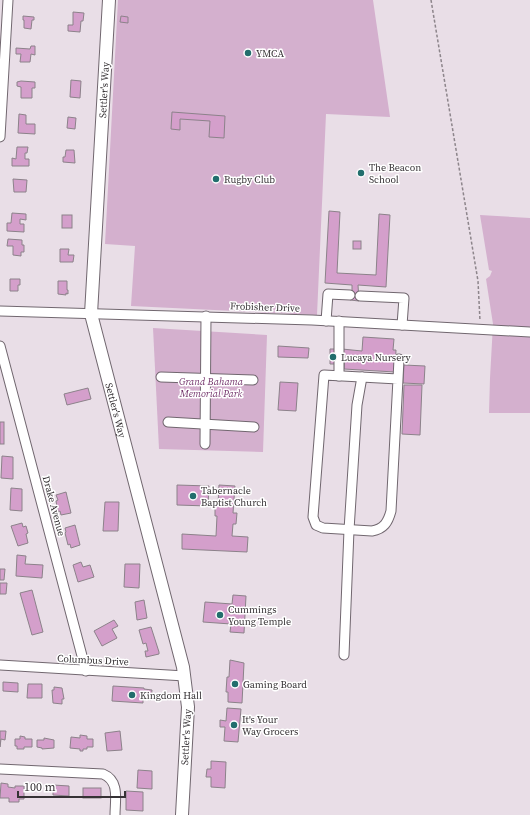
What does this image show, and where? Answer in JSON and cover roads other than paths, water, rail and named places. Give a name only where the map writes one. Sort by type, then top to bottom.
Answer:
[{"type":"main road","name":"Settler's Way","points":[[110,0],[91,314],[177,640],[185,676],[188,707],[182,815]]},
{"type":"street","points":[[0,137],[8,0]]},
{"type":"street","points":[[326,321],[328,294],[350,295]]},
{"type":"street","points":[[360,296],[404,298],[402,325]]},
{"type":"street","name":"Frobisher Drive","points":[[0,311],[206,316],[481,328],[530,332]]},
{"type":"street","points":[[205,444],[206,316]]},
{"type":"street","points":[[339,376],[340,322]]},
{"type":"street","name":"Drake Avenue","points":[[0,346],[86,671]]},
{"type":"street","points":[[398,379],[324,375],[313,517],[316,525],[323,528],[372,532],[380,530],[389,518],[391,510],[398,379],[399,359]]},
{"type":"street","points":[[161,377],[253,380]]},
{"type":"street","points":[[344,654],[349,530],[357,406],[362,377]]},
{"type":"street","points":[[168,422],[254,427]]},
{"type":"street","name":"Columbus Drive","points":[[0,665],[185,676]]},
{"type":"street","points":[[0,769],[103,774],[111,779],[116,788],[115,815]]},
{"type":"place","name":"YMCA","points":[[248,53]]},
{"type":"place","name":"The Beacon School","points":[[361,173]]},
{"type":"place","name":"Rugby Club","points":[[216,179]]},
{"type":"place","name":"Lucaya Nursery","points":[[333,357]]},
{"type":"place","name":"Tabernacle Baptist Church","points":[[193,496]]},
{"type":"place","name":"Cummings Young Temple","points":[[220,615]]},
{"type":"place","name":"Gaming Board","points":[[235,684]]},
{"type":"place","name":"Kingdom Hall","points":[[132,695]]},
{"type":"place","name":"It's Your Way Grocers","points":[[234,725]]},
{"type":"park label","name":"Grand Bahama Memorial Park","points":[[211,386]]}]
